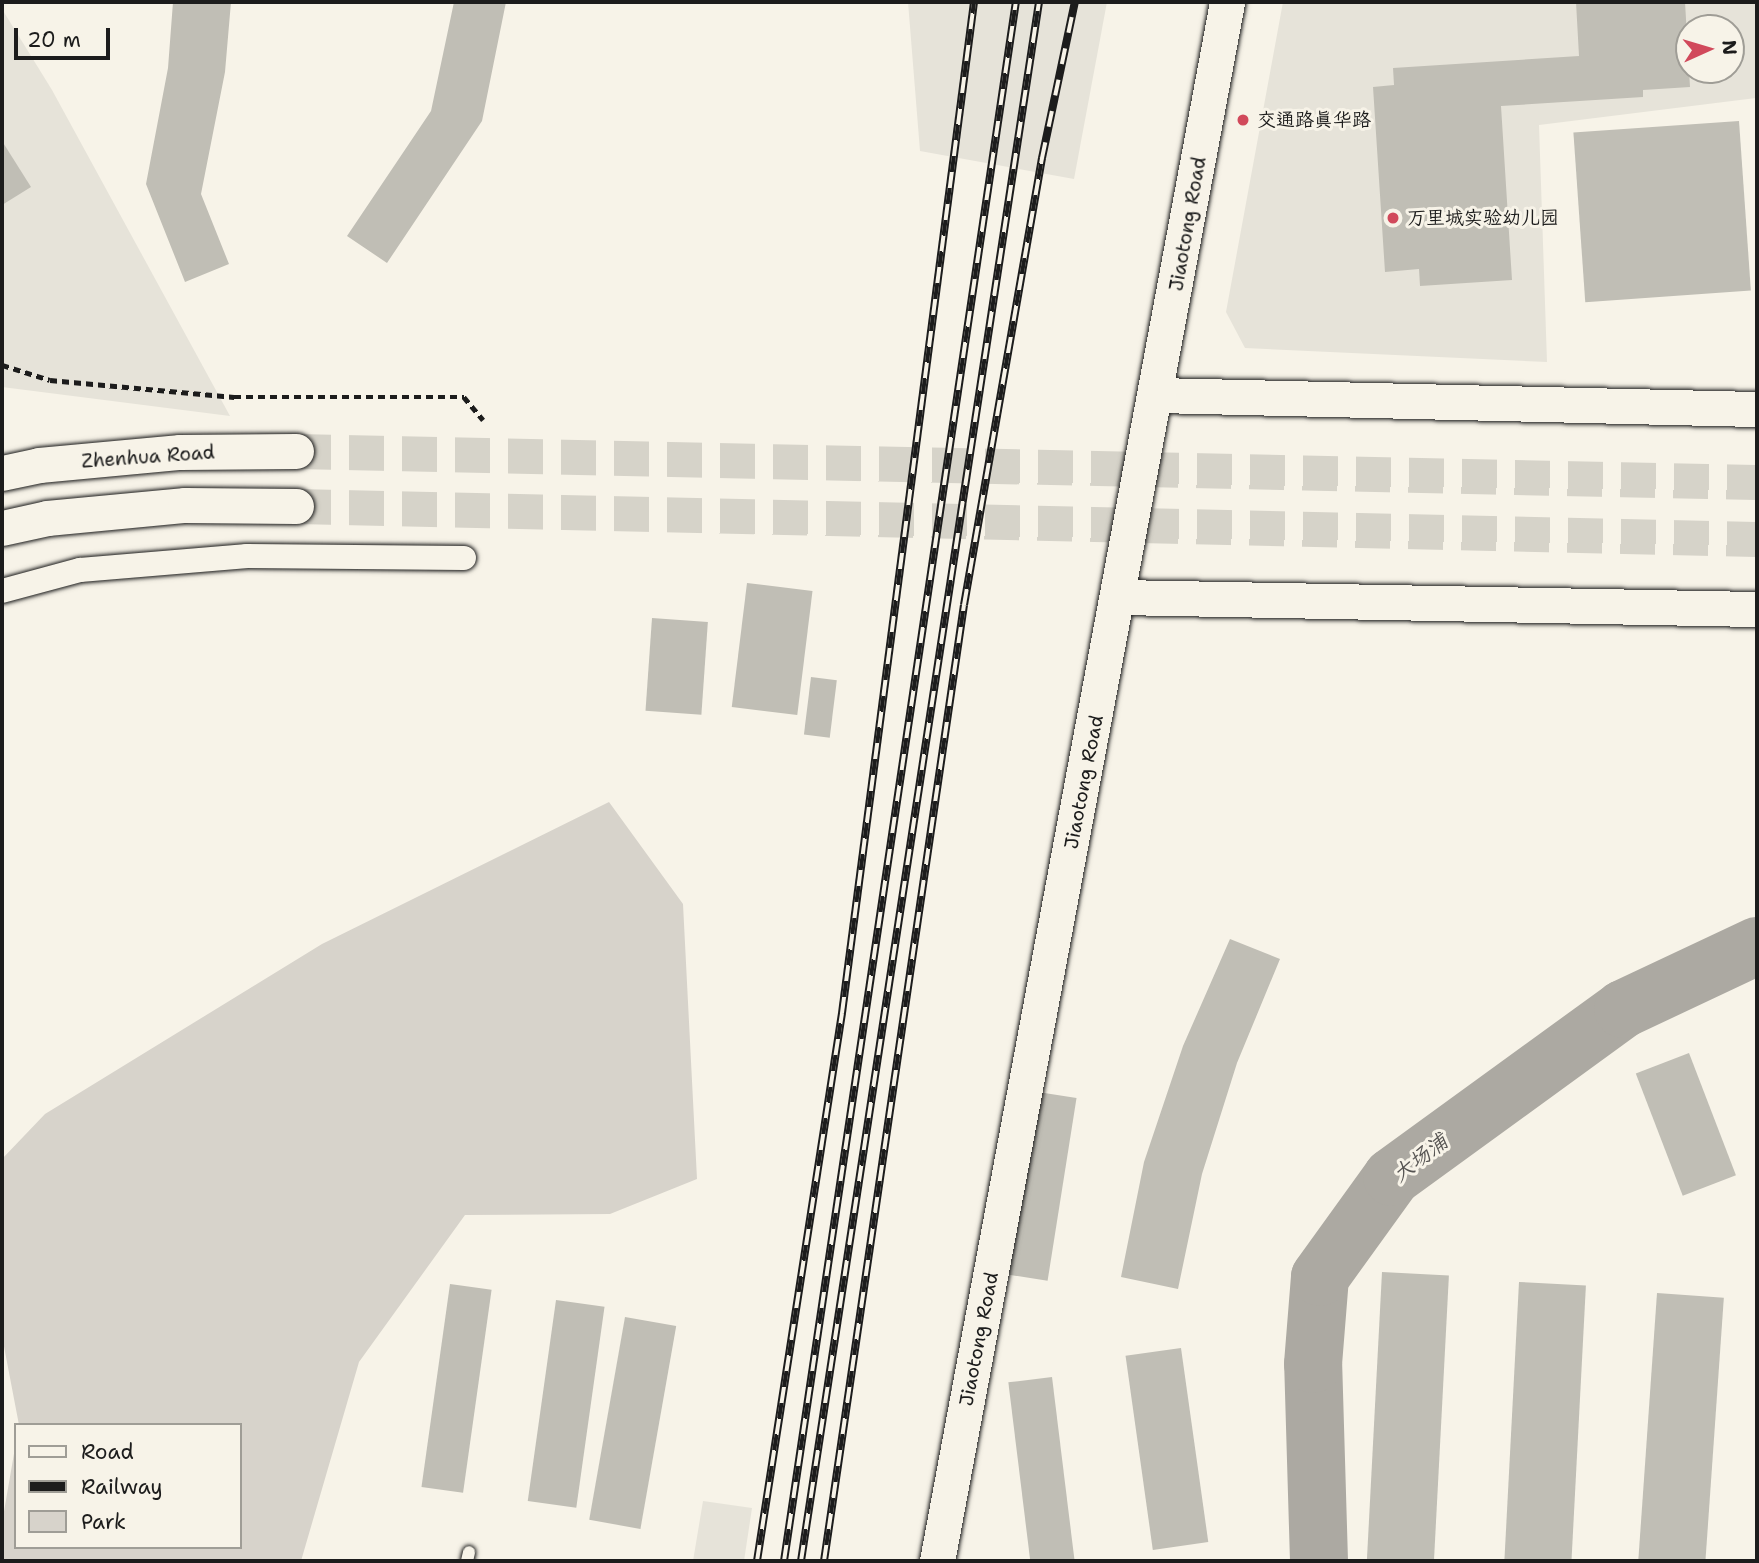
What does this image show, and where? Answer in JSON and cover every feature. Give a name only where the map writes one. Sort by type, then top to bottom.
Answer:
[{"type":"main road","name":"Jiaotong Road","points":[[937,1561],[1157,395],[1227,2]]},
{"type":"main road","points":[[1157,395],[1757,409]]},
{"type":"main road","name":"Zhenhua Road","points":[[2,473],[39,465],[180,452],[296,451]]},
{"type":"main road","points":[[2,528],[47,518],[185,505],[296,506]]},
{"type":"main road","points":[[1119,597],[1757,609]]},
{"type":"street","points":[[2,590],[80,570],[247,556],[464,558]]},
{"type":"path","points":[[2,365],[50,380],[234,397],[464,397],[484,420]]},
{"type":"shaded area","points":[[908,2],[1107,2],[1074,179],[920,151]]},
{"type":"shaded area","name":"万里城实验幼儿园","points":[[1283,2],[1757,2],[1757,106],[1756,98],[1539,125],[1547,362],[1245,348],[1226,312]]},
{"type":"shaded area","points":[[2,9],[52,90],[230,416],[2,387]]},
{"type":"shaded area","points":[[703,1501],[752,1508],[744,1561],[693,1561]]},
{"type":"green space","points":[[609,802],[683,904],[697,1179],[610,1214],[465,1215],[359,1362],[301,1561],[2,1561],[2,1523],[14,1454],[14,1549],[242,1549],[242,1423],[19,1423],[2,1336],[2,1159],[45,1114],[322,944]]},
{"type":"building","points":[[173,2],[231,2],[225,72],[201,194],[229,264],[185,282],[146,184],[168,68]]},
{"type":"building","points":[[454,2],[506,2],[482,121],[387,263],[347,236],[431,111]]},
{"type":"building","points":[[1576,2],[1685,2],[1686,14],[1675,14],[1675,84],[1690,84],[1690,87],[1643,90],[1643,97],[1501,106],[1512,280],[1420,286],[1419,269],[1385,272],[1373,87],[1394,85],[1393,68],[1579,56]]},
{"type":"building","points":[[1739,121],[1751,291],[1585,302],[1573,133]]},
{"type":"building","points":[[2,141],[31,187],[2,205]]},
{"type":"building","points":[[747,583],[813,591],[797,715],[732,707]]},
{"type":"building","points":[[652,618],[708,622],[701,715],[646,711]]},
{"type":"building","points":[[811,677],[837,680],[830,738],[804,735]]},
{"type":"building","points":[[1230,939],[1280,959],[1237,1063],[1202,1174],[1178,1289],[1121,1277],[1144,1162],[1183,1046]]},
{"type":"building","points":[[1689,1053],[1736,1175],[1683,1196],[1636,1073]]},
{"type":"building","points":[[1038,1092],[1077,1098],[1048,1281],[1009,1275]]},
{"type":"building","points":[[1382,1272],[1449,1276],[1434,1561],[1367,1561]]},
{"type":"building","points":[[1519,1282],[1586,1286],[1571,1561],[1504,1561]]},
{"type":"building","points":[[450,1284],[492,1290],[463,1493],[421,1487]]},
{"type":"building","points":[[1657,1293],[1724,1298],[1705,1561],[1638,1560]]},
{"type":"building","points":[[556,1300],[605,1307],[576,1508],[528,1501]]},
{"type":"building","points":[[625,1317],[676,1326],[640,1529],[589,1520]]},
{"type":"building","points":[[1181,1348],[1208,1542],[1153,1550],[1126,1356]]},
{"type":"building","points":[[1052,1377],[1075,1561],[1030,1561],[1008,1382]]},
{"type":"waterway","name":"大场浦","points":[[1319,1561],[1313,1364],[1320,1277],[1392,1177],[1623,1009],[1757,946]]},
{"type":"tunnel","points":[[296,451],[1757,482]]},
{"type":"tunnel","points":[[296,506],[1757,539]]},
{"type":"railway","points":[[757,1561],[842,1013],[974,2]]},
{"type":"railway","points":[[784,1561],[1016,2]]},
{"type":"railway","points":[[801,1561],[1039,2]]},
{"type":"railway","points":[[824,1561],[964,605],[1042,158],[1075,2]]},
{"type":"place","name":"交通路真华路","points":[[1243,120]]},
{"type":"place","name":"万里城实验幼儿园","points":[[1393,218]]}]
